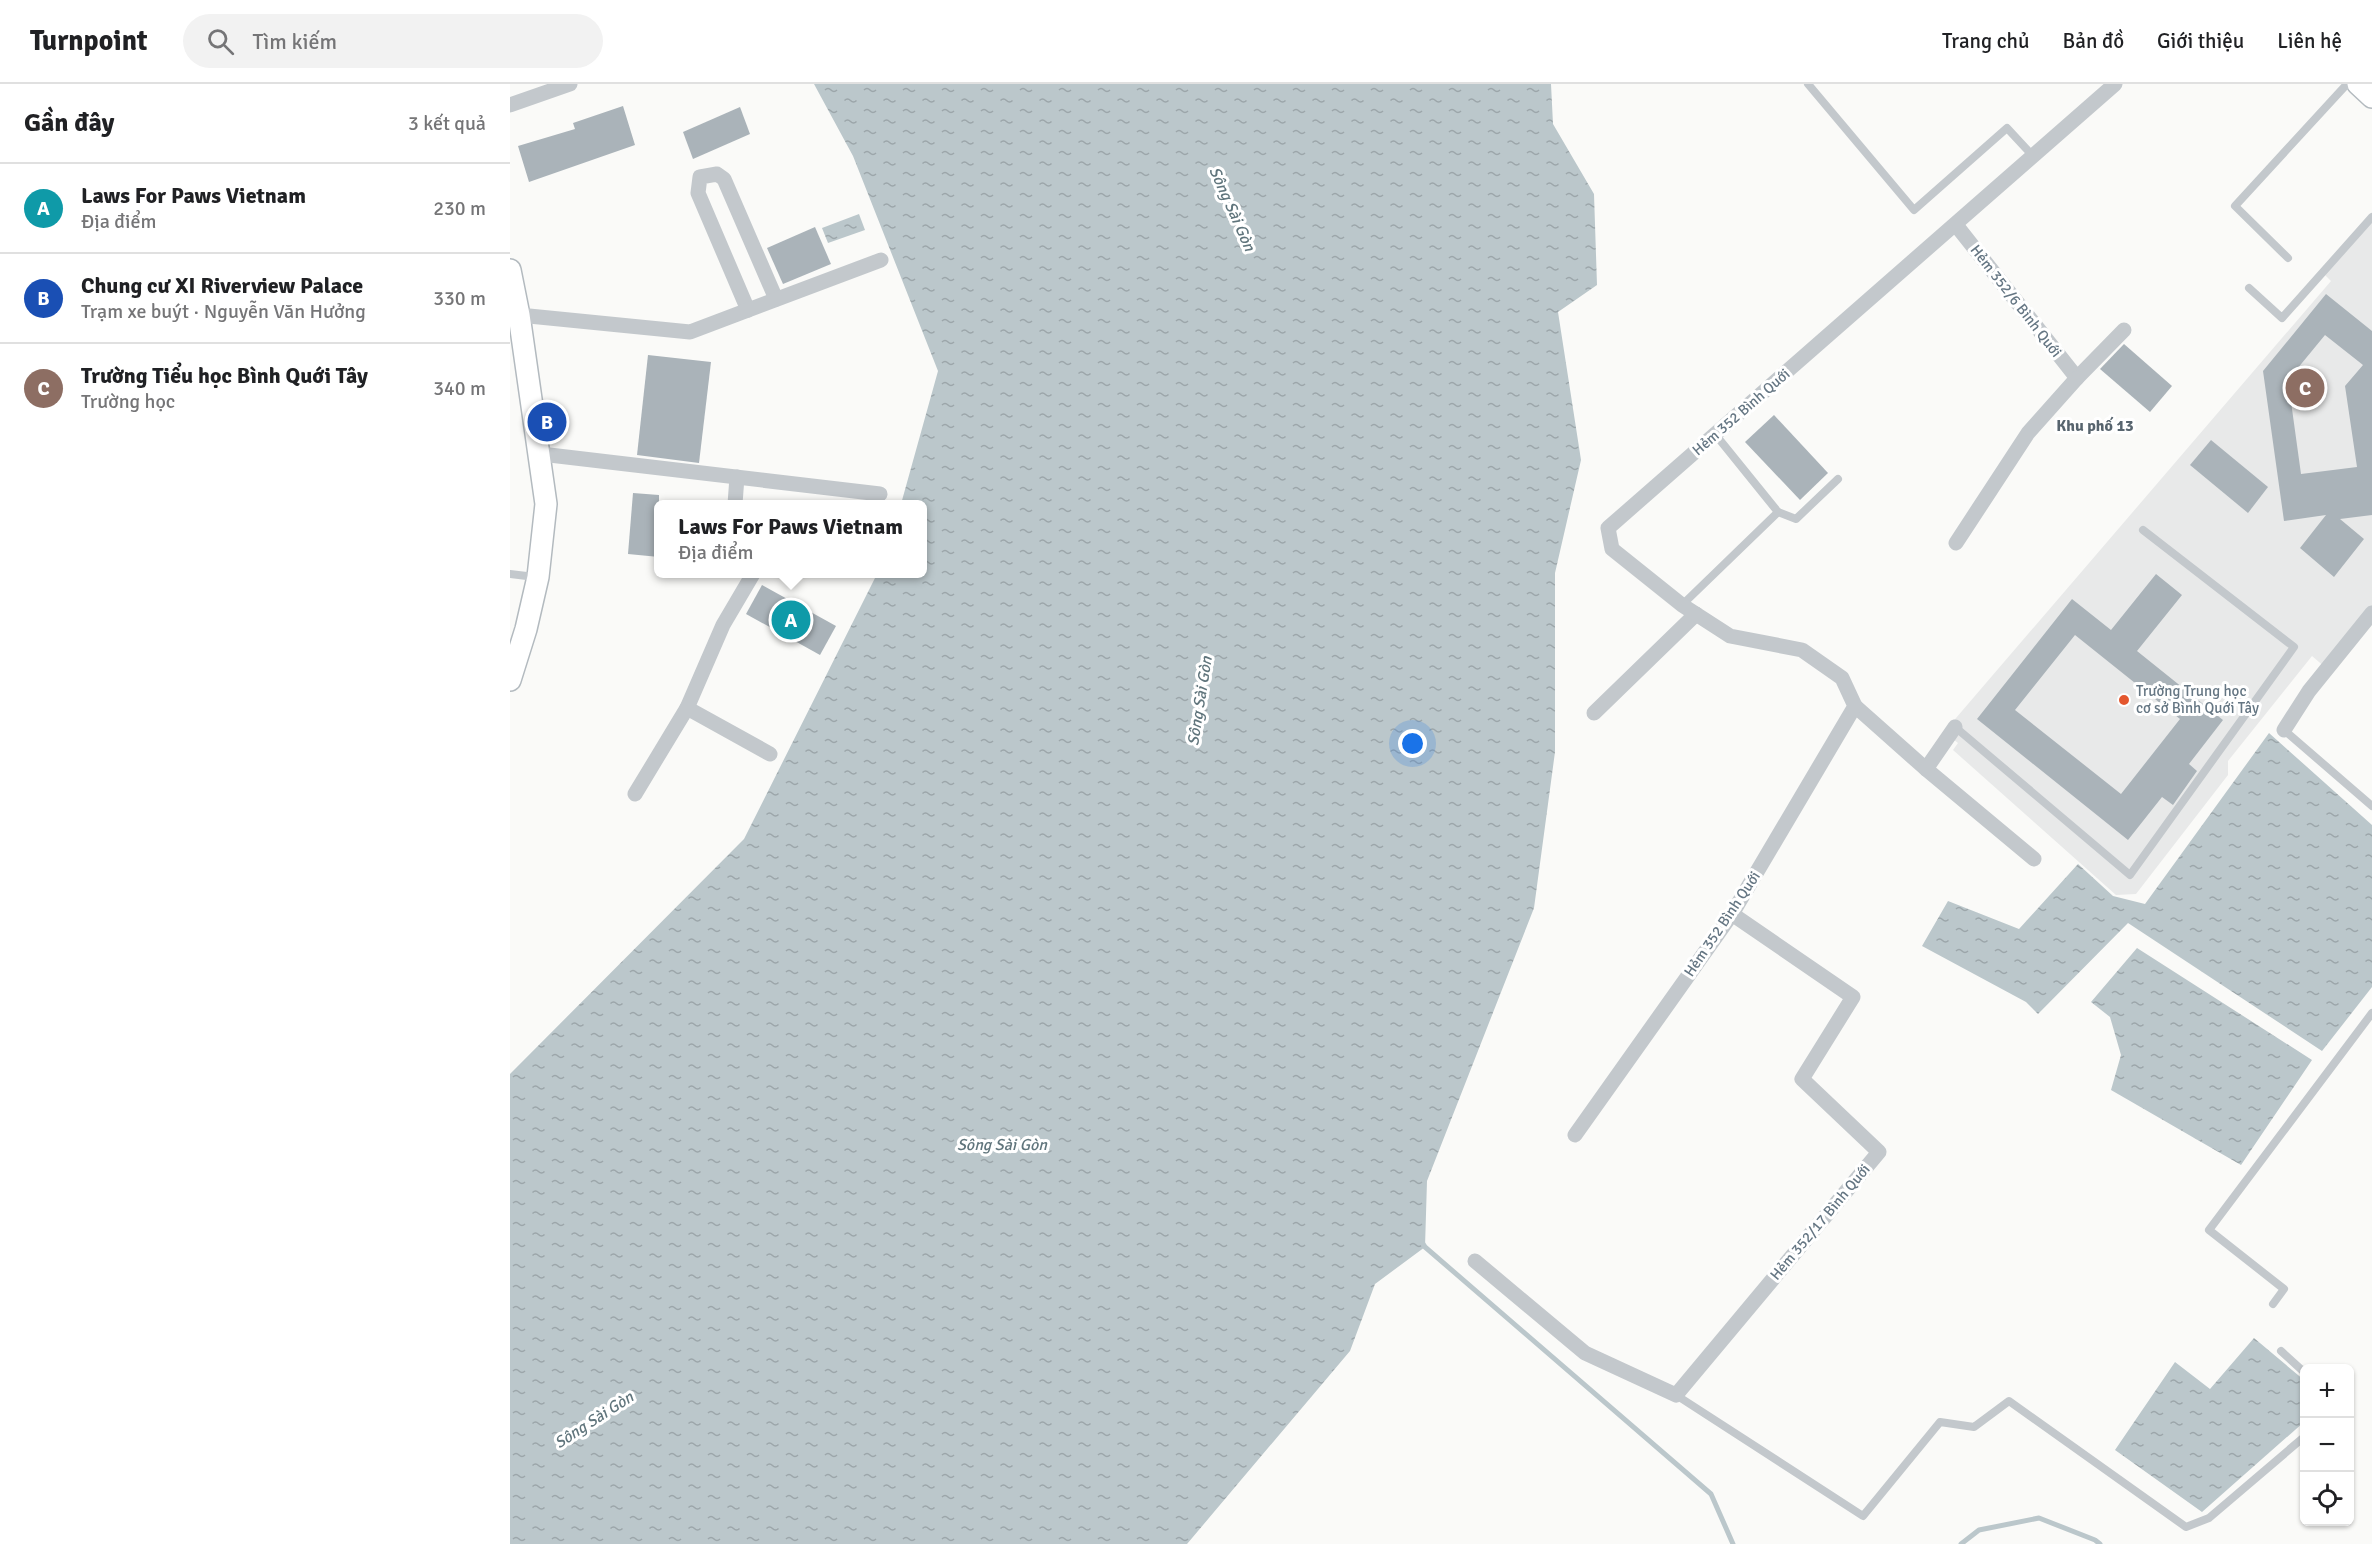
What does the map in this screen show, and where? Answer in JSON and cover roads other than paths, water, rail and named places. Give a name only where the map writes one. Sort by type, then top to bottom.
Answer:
[{"type":"main road","points":[[2358,84],[2372,96]]},
{"type":"main road","points":[[510,680],[526,629],[538,577],[546,504],[541,454],[519,315],[511,280]]},
{"type":"street","points":[[510,105],[570,84]]},
{"type":"street","name":"Hẻm 352 Bình Quới","points":[[2034,859],[1926,769],[1856,706],[1842,678],[1802,650],[1730,636],[1682,605],[1612,549],[1608,528],[2115,84]]},
{"type":"street","points":[[748,310],[698,194],[700,177],[717,174],[724,179],[776,299]]},
{"type":"street","name":"Hẻm 352/6 Bình Quới","points":[[1956,225],[2077,378]]},
{"type":"street","points":[[519,315],[690,332],[881,260]]},
{"type":"street","points":[[1956,543],[2028,433],[2124,330]]},
{"type":"street","points":[[541,454],[880,494]]},
{"type":"street","points":[[735,500],[737,477]]},
{"type":"street","points":[[635,794],[687,708],[723,625],[750,578]]},
{"type":"street","points":[[2284,730],[2309,691],[2372,613]]},
{"type":"street","points":[[1594,713],[1696,614]]},
{"type":"street","name":"Hẻm 352 Bình Quới","points":[[1575,1135],[1732,914],[1856,706]]},
{"type":"street","points":[[687,708],[770,754]]},
{"type":"street","points":[[1926,769],[1954,727]]},
{"type":"street","name":"Hẻm 352/17 Bình Quới","points":[[1676,1395],[1879,1152],[1802,1079],[1853,998],[1732,914]]},
{"type":"street","points":[[1475,1261],[1585,1353],[1676,1395]]},
{"type":"lane","points":[[1808,84],[1914,210],[2007,128],[2034,156]]},
{"type":"lane","points":[[2288,258],[2235,206],[2347,84]]},
{"type":"lane","points":[[2249,288],[2282,318],[2372,217]]},
{"type":"lane","points":[[1715,434],[1778,512],[1796,519],[1838,479]]},
{"type":"lane","points":[[1682,605],[1778,512]]},
{"type":"lane","points":[[1954,727],[2130,875],[2294,647],[2143,530]]},
{"type":"lane","points":[[510,574],[538,577]]},
{"type":"lane","points":[[2284,730],[2372,806]]},
{"type":"lane","points":[[2273,1304],[2284,1289],[2209,1230],[2372,1013]]},
{"type":"lane","points":[[2281,1351],[2300,1368]]},
{"type":"lane","points":[[1676,1395],[1863,1516],[1940,1422],[1974,1427],[2009,1401],[2186,1527],[2209,1518],[2300,1440]]},
{"type":"water","name":"Sông Sài Gòn","points":[[814,84],[1551,84],[1553,124],[1594,194],[1597,285],[1558,312],[1581,460],[1555,573],[1555,752],[1534,908],[1427,1181],[1425,1247],[1375,1284],[1350,1351],[1187,1544],[510,1544],[510,1074],[744,839],[875,578],[927,578],[927,500],[902,500],[938,371],[853,156]]},
{"type":"water","points":[[859,214],[865,230],[828,243],[822,228]]},
{"type":"water","points":[[2269,733],[2372,825],[2372,987],[2322,1051],[2128,923],[2038,1014],[2026,1002],[1922,946],[1948,901],[2019,929],[2078,864],[2113,896],[2145,904]]},
{"type":"water","points":[[2137,948],[2312,1060],[2241,1165],[2111,1090],[2121,1055],[2110,1017],[2091,1002]]},
{"type":"water","points":[[2254,1338],[2300,1377],[2300,1426],[2202,1512],[2115,1450],[2175,1362],[2210,1389]]},
{"type":"waterway","points":[[1421,1241],[1425,1247],[1711,1494],[1733,1544]]},
{"type":"waterway","points":[[1961,1544],[1979,1530],[2039,1518],[2100,1544]]},
{"type":"place","name":"Trường Tiểu học Bình Quới Tây","points":[[2305,388]]},
{"type":"place","name":"Chung cư XI Riverview Palace","points":[[547,422]]},
{"type":"place","name":"Laws For Paws Vietnam","points":[[791,620]]},
{"type":"place","name":"Trường Trung học cơ sở Bình Quới Tây","points":[[2124,700]]},
{"type":"district","name":"Khu phố 13","points":[[2095,426]]}]
